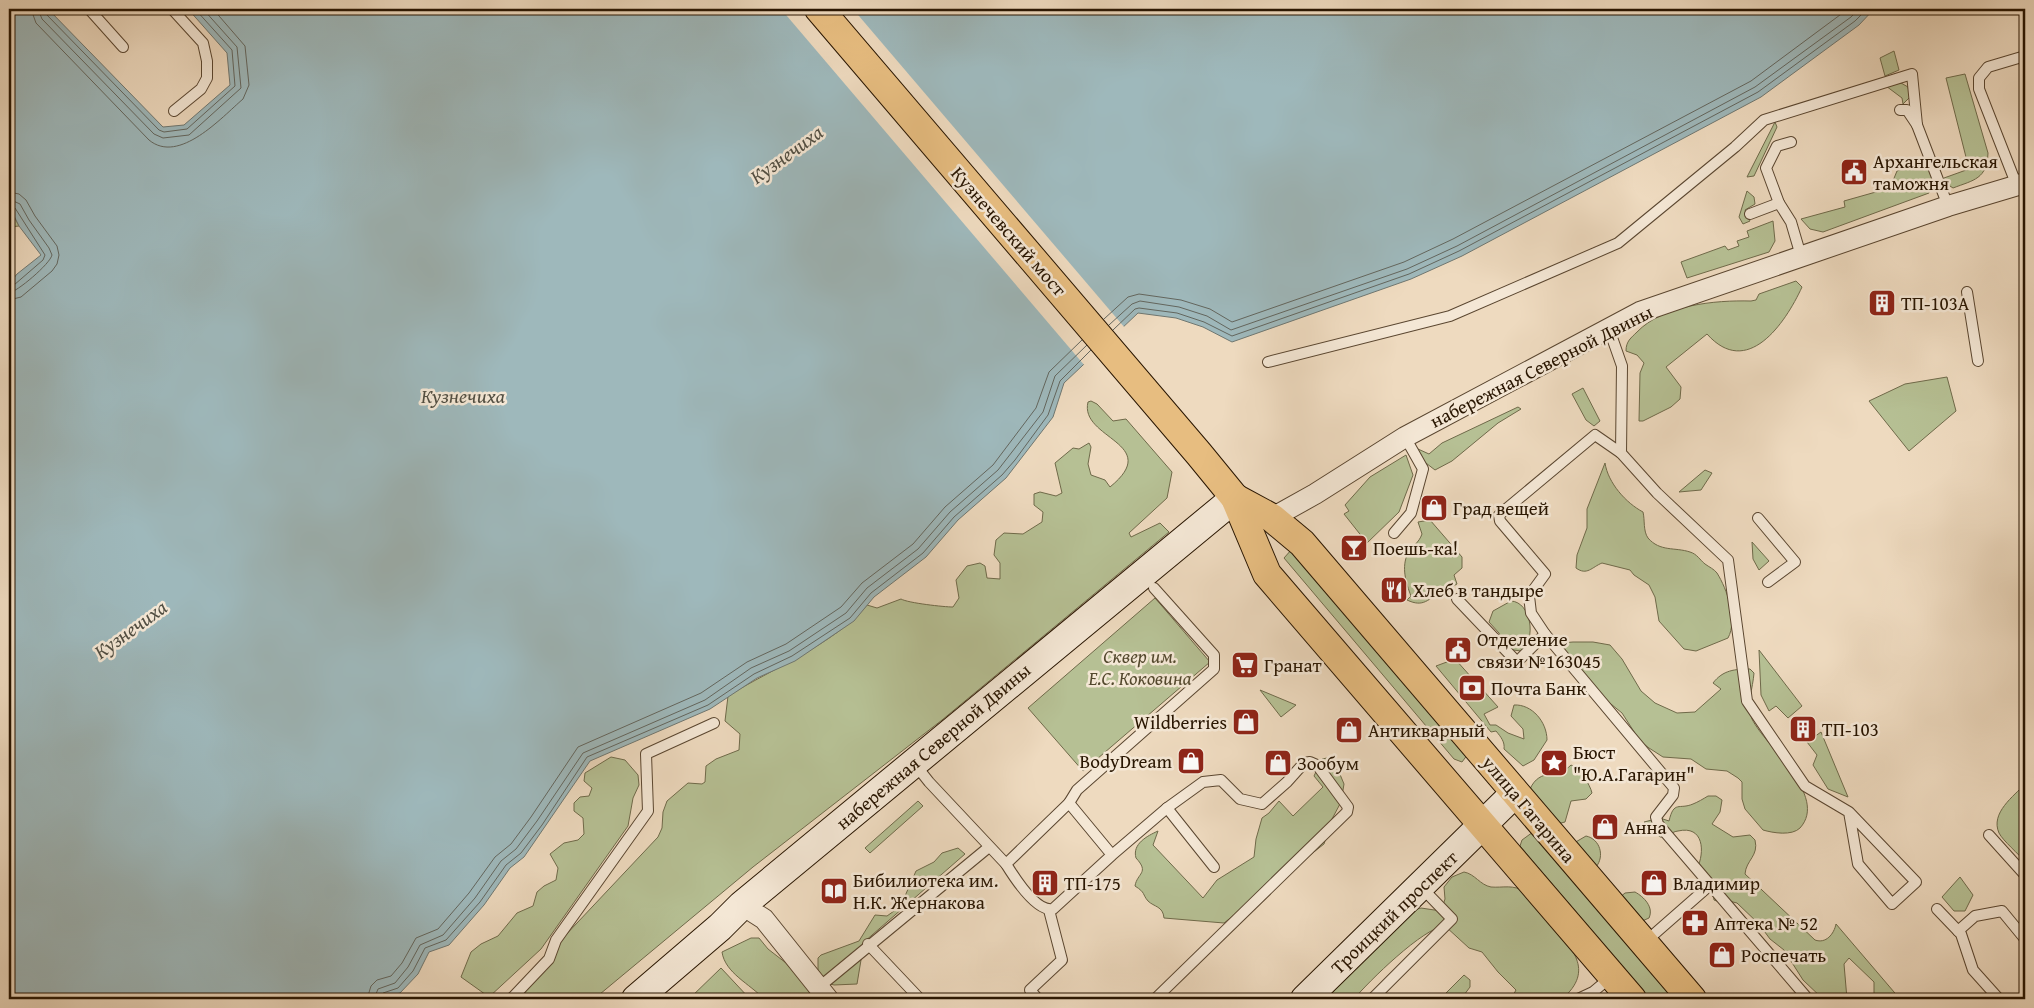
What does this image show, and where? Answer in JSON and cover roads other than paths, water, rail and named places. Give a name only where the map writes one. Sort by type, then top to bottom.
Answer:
[{"type":"main road","name":"Кузнечевский мост","points":[[819,9],[1199,454]]},
{"type":"main road","name":"улица Гагарина","points":[[1199,454],[1235,498],[1262,568],[1632,999]]},
{"type":"main road","name":"улица Гагарина","points":[[1235,498],[1272,518],[1302,543],[1488,759],[1514,794],[1692,999]]},
{"type":"street","name":"набережная Северной Двины","points":[[1272,518],[1315,494],[1405,437],[1640,312],[1948,206],[2022,185]]},
{"type":"street","name":"набережная Северной Двины","points":[[636,999],[720,927],[742,905],[913,761],[1235,498]]},
{"type":"street","name":"Троицкий проспект","points":[[1305,999],[1514,794]]},
{"type":"street","points":[[742,905],[764,919],[823,993]]},
{"type":"lane","points":[[89,9],[123,46]]},
{"type":"lane","points":[[172,9],[203,43],[207,61],[207,78],[201,89],[174,111]]},
{"type":"lane","points":[[2022,185],[1980,89],[1979,78],[1988,67],[2025,56]]},
{"type":"lane","points":[[1268,362],[1450,316],[1618,243],[1735,147],[1764,120],[1912,74],[1917,125]]},
{"type":"lane","points":[[1900,110],[1907,110],[1917,125],[1948,206]]},
{"type":"lane","points":[[1791,142],[1777,146],[1766,168],[1779,203],[1791,222],[1801,256]]},
{"type":"lane","points":[[1750,214],[1779,203]]},
{"type":"lane","points":[[1967,292],[1978,362]]},
{"type":"lane","points":[[1609,329],[1622,366],[1621,453]]},
{"type":"lane","points":[[1808,999],[1709,886],[1658,824],[1656,817],[1661,808],[1673,795],[1674,788],[1545,634],[1531,613],[1529,596],[1545,574],[1500,521],[1499,515],[1595,435],[1621,453],[1657,492],[1728,560],[1747,701],[1805,786],[1849,812],[1916,882],[1892,904],[1858,864],[1849,812]]},
{"type":"lane","points":[[1394,533],[1411,514],[1423,469],[1405,437]]},
{"type":"lane","points":[[1758,518],[1795,562],[1768,582]]},
{"type":"lane","points":[[1006,864],[1069,803],[1077,790],[1214,669],[1214,655],[1154,588]]},
{"type":"lane","points":[[1457,599],[1517,662],[1545,634]]},
{"type":"lane","points":[[511,999],[549,959],[556,940],[648,811],[646,754],[714,723]]},
{"type":"lane","points":[[913,761],[1006,864],[1016,880],[1036,903],[1048,910],[1062,960],[1030,990],[1038,999]]},
{"type":"lane","points":[[1048,910],[1053,909],[1167,808],[1203,782],[1213,779],[1221,780],[1240,798],[1262,804],[1287,782],[1304,763],[1310,762],[1317,766],[1346,801],[1347,812],[1155,999]]},
{"type":"lane","points":[[1069,803],[1112,855]]},
{"type":"lane","points":[[1167,808],[1214,867]]},
{"type":"lane","points":[[1989,835],[2025,875]]},
{"type":"lane","points":[[823,993],[868,944],[989,847]]},
{"type":"lane","points":[[1372,999],[1452,919],[1420,886]]},
{"type":"lane","points":[[1644,944],[1709,886]]},
{"type":"lane","points":[[1937,910],[1958,931],[1973,970],[1999,999]]},
{"type":"lane","points":[[1958,931],[1975,916],[2002,911],[2025,939]]},
{"type":"lane","points":[[868,944],[920,999]]},
{"type":"lane","points":[[1578,999],[1593,992],[1612,976]]},
{"type":"water","name":"Кузнечиха","points":[[9,9],[48,9],[163,127],[184,125],[230,85],[227,53],[188,9],[1874,9],[1859,25],[1761,97],[1462,256],[1411,279],[1232,342],[1203,327],[1176,318],[1138,313],[1064,383],[1053,417],[1006,478],[958,520],[926,557],[874,597],[854,621],[795,661],[757,678],[710,709],[590,761],[524,857],[510,868],[484,905],[449,945],[429,952],[418,974],[400,993],[377,999],[9,999],[9,284],[17,274],[41,255],[19,226],[9,206]]},
{"type":"place","name":"Архангельская таможня","points":[[1854,172]]},
{"type":"place","name":"ТП-103А","points":[[1882,303]]},
{"type":"place","name":"Град вещей","points":[[1434,508]]},
{"type":"place","name":"Поешь-ка!","points":[[1354,548]]},
{"type":"place","name":"Хлеб в тандыре","points":[[1394,590]]},
{"type":"place","name":"Отделение связи №163045","points":[[1458,650]]},
{"type":"place","name":"Гранат","points":[[1245,665]]},
{"type":"place","name":"Почта Банк","points":[[1472,688]]},
{"type":"place","name":"Wildberries","points":[[1246,722]]},
{"type":"place","name":"ТП-103","points":[[1803,729]]},
{"type":"place","name":"Антикварный","points":[[1349,730]]},
{"type":"place","name":"BodyDream","points":[[1191,761]]},
{"type":"place","name":"Зообум","points":[[1278,763]]},
{"type":"place","name":"Бюст \"Ю.А.Гагарин\"","points":[[1554,763]]},
{"type":"place","name":"Анна","points":[[1605,827]]},
{"type":"place","name":"ТП-175","points":[[1045,883]]},
{"type":"place","name":"Владимир","points":[[1654,883]]},
{"type":"place","name":"Бибилиотека им. Н.К. Жернакова","points":[[834,891]]},
{"type":"place","name":"Аптека № 52","points":[[1695,923]]},
{"type":"place","name":"Роспечать","points":[[1722,955]]},
{"type":"park label","name":"Сквер им. Е.С. Коковина","points":[[1140,667]]}]
